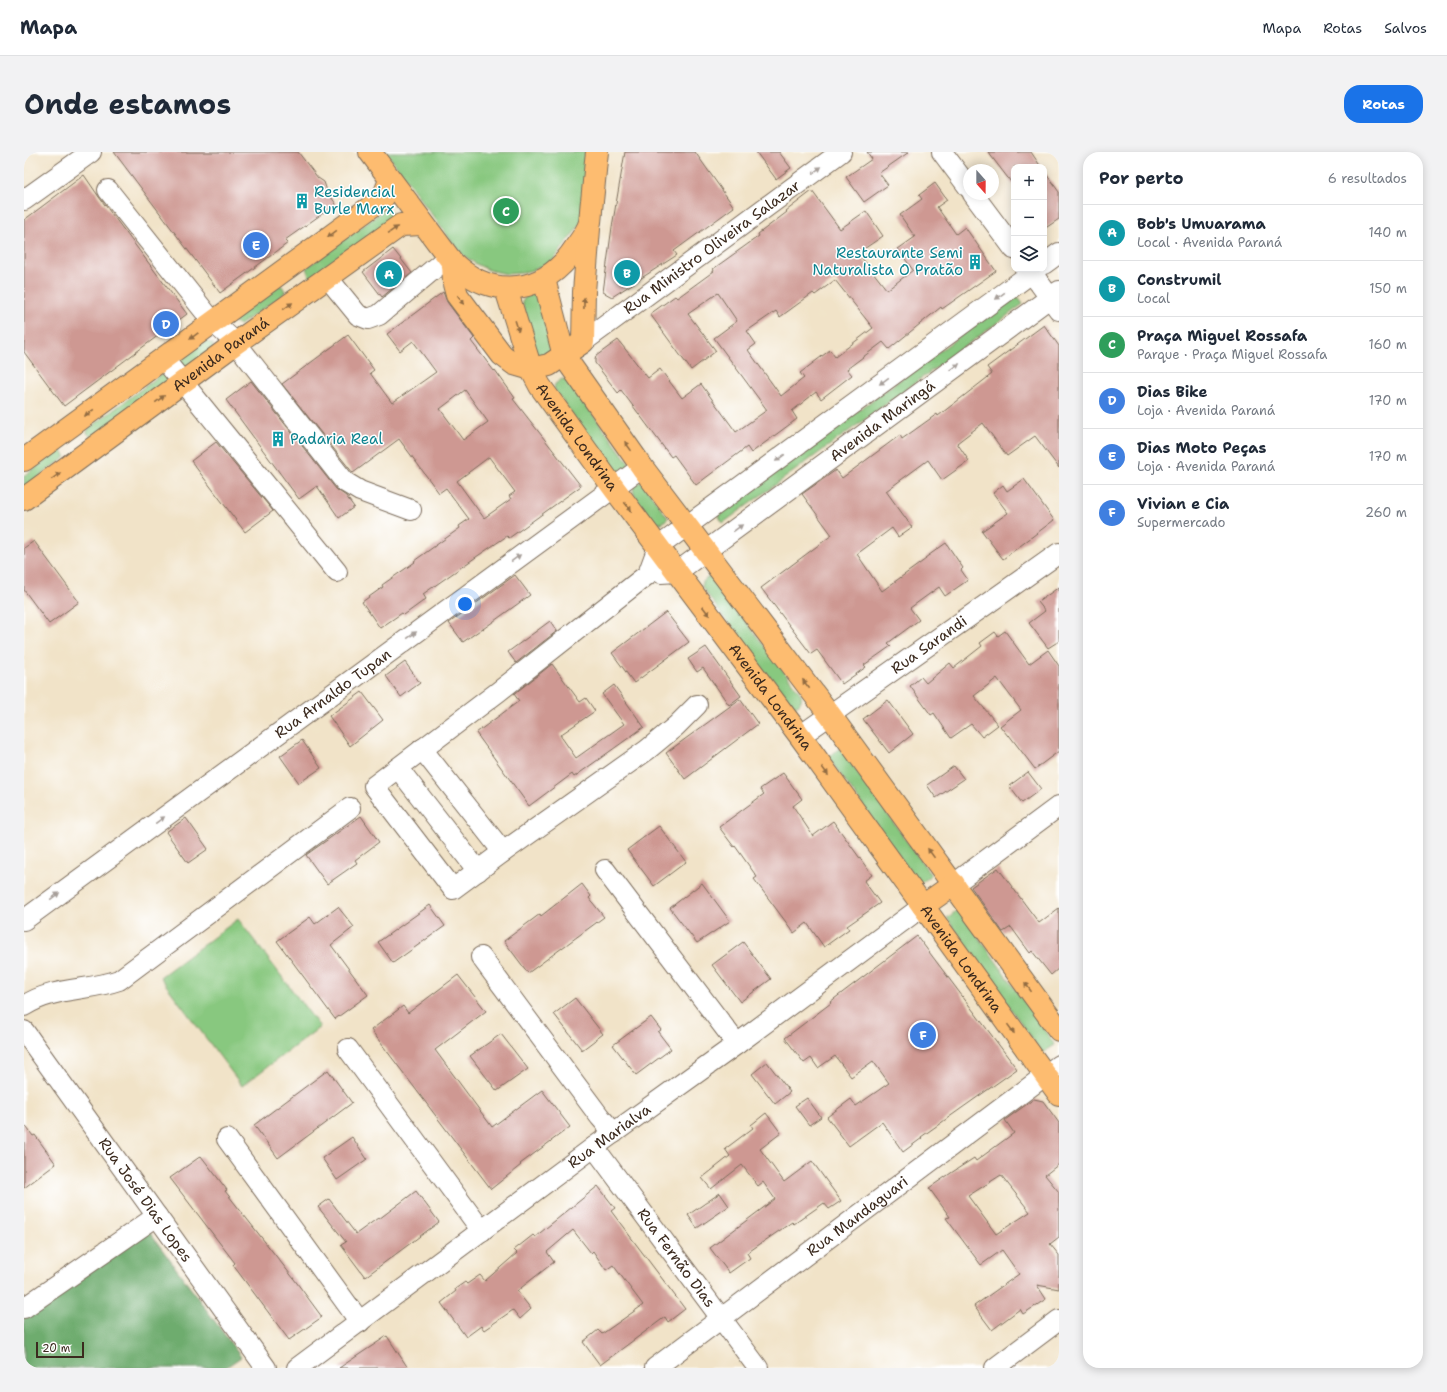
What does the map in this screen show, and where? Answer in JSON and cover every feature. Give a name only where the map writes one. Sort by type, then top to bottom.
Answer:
[{"type":"main road","points":[[370,152],[450,260],[460,270],[489,285],[506,289],[528,285],[544,279],[560,267],[569,257],[590,223]]},
{"type":"main road","points":[[450,260],[457,295],[502,355],[514,364],[531,369],[549,366],[564,356],[583,342],[584,292],[597,152]]},
{"type":"main road","name":"Avenida Paraná","points":[[24,460],[383,198],[390,180]]},
{"type":"main road","name":"Avenida Paraná","points":[[24,499],[306,292],[401,225],[423,224]]},
{"type":"main road","points":[[287,267],[306,292]]},
{"type":"main road","points":[[544,279],[564,356],[642,467],[830,715],[1059,1030]]},
{"type":"main road","name":"Avenida Londrina","points":[[506,289],[531,369],[540,386],[613,487],[800,736],[923,906],[1052,1070],[1059,1094]]},
{"type":"main road","points":[[68,428],[87,453]]},
{"type":"main road","points":[[923,906],[954,884]]},
{"type":"street","points":[[24,200],[91,152]]},
{"type":"street","name":"Rua Ministro Oliveira Salazar","points":[[583,342],[841,152]]},
{"type":"street","points":[[942,152],[963,180]]},
{"type":"street","points":[[108,190],[214,322],[236,343],[345,482],[360,491],[411,510]]},
{"type":"street","points":[[977,200],[1011,245]]},
{"type":"street","name":"Avenida Maringá","points":[[1047,261],[1059,253]]},
{"type":"street","points":[[327,277],[358,315],[368,319],[379,315],[450,260]]},
{"type":"street","name":"Avenida Maringá","points":[[658,547],[1032,272]]},
{"type":"street","points":[[1038,272],[1056,300]]},
{"type":"street","name":"Avenida Maringá","points":[[677,572],[921,393],[1056,300]]},
{"type":"street","points":[[163,358],[337,572]]},
{"type":"street","points":[[902,368],[921,393]]},
{"type":"street","name":"Rua Arnaldo Tupan","points":[[24,920],[642,467]]},
{"type":"street","points":[[658,547],[648,574],[504,687],[374,786],[453,889],[647,750],[676,726],[697,705]]},
{"type":"street","name":"Rua Sarandi","points":[[800,736],[1059,553]]},
{"type":"street","points":[[648,574],[677,572]]},
{"type":"street","points":[[422,749],[503,852]]},
{"type":"street","points":[[398,768],[478,871]]},
{"type":"street","points":[[954,884],[1059,806]]},
{"type":"street","points":[[24,1006],[49,994],[104,986],[119,980],[350,808]]},
{"type":"street","points":[[605,870],[737,1044]]},
{"type":"street","name":"Rua Marialva","points":[[298,1368],[594,1147],[737,1044],[923,906]]},
{"type":"street","points":[[481,957],[600,1117],[614,1133]]},
{"type":"street","name":"Rua José Dias Lopes","points":[[24,1031],[266,1368]]},
{"type":"street","points":[[348,1049],[482,1231]]},
{"type":"street","name":"Rua Mandaguari","points":[[655,1368],[1052,1070]]},
{"type":"street","points":[[226,1139],[360,1322]]},
{"type":"street","name":"Rua Fernão Dias","points":[[594,1147],[758,1368]]},
{"type":"street","points":[[24,1308],[157,1216]]},
{"type":"street","points":[[995,1368],[1059,1320]]},
{"type":"green space","points":[[386,152],[590,152],[582,222],[552,262],[536,269],[521,273],[507,274],[489,270],[476,264],[463,255],[455,246]]},
{"type":"green space","points":[[389,210],[393,215],[392,220],[312,277],[309,276],[306,268],[383,211]]},
{"type":"green space","points":[[278,285],[282,286],[285,291],[284,294],[240,325],[234,322],[234,318]]},
{"type":"green space","points":[[535,294],[539,299],[552,352],[541,359],[536,355],[522,302],[526,296]]},
{"type":"green space","points":[[1016,295],[1023,304],[723,523],[717,514]]},
{"type":"green space","points":[[206,341],[213,344],[213,349],[94,437],[87,433],[88,429]]},
{"type":"green space","points":[[562,379],[567,380],[572,386],[629,463],[627,472],[615,474],[554,389],[555,384]]},
{"type":"green space","points":[[60,449],[66,457],[24,488],[24,476]]},
{"type":"green space","points":[[642,482],[668,518],[662,523],[657,523],[653,520],[634,493],[633,488],[636,484]]},
{"type":"green space","points":[[711,576],[801,694],[799,704],[788,706],[702,587],[705,580]]},
{"type":"green space","points":[[840,748],[931,875],[919,884],[828,757]]},
{"type":"green space","points":[[959,909],[1055,1045],[1042,1053],[947,918]]},
{"type":"green space","points":[[238,919],[320,1027],[242,1086],[160,977]]},
{"type":"green space","points":[[145,1226],[241,1357],[225,1368],[24,1368],[24,1312]]},
{"type":"building","points":[[114,152],[298,152],[318,178],[324,182],[327,191],[336,204],[285,240],[288,243],[220,293]]},
{"type":"building","points":[[625,152],[695,152],[734,207],[674,251],[677,255],[612,297],[603,292]]},
{"type":"building","points":[[756,152],[779,152],[791,168],[776,179]]},
{"type":"building","points":[[867,152],[909,152],[879,173],[888,185],[864,202],[846,177],[872,159]]},
{"type":"building","points":[[988,152],[1031,152],[1039,164],[1011,164],[1011,182],[999,166],[999,164],[997,164]]},
{"type":"building","points":[[84,175],[187,314],[64,406],[24,352],[24,220]]},
{"type":"building","points":[[1047,175],[1059,192],[1059,219],[1047,227]]},
{"type":"building","points":[[935,183],[947,200],[937,207],[956,234],[965,227],[996,271],[942,309],[941,307],[889,349],[883,342],[847,369],[852,375],[821,399],[816,392],[792,411],[797,419],[751,453],[747,447],[696,485],[674,455],[671,457],[621,390],[618,393],[595,363],[596,356],[618,340],[648,378],[660,369],[682,398],[701,384],[736,432],[767,410],[714,338],[737,321],[718,293],[688,314],[716,351],[691,370],[650,314],[675,296],[677,298],[714,271],[713,269],[759,236],[758,234],[812,191],[840,229],[866,211],[883,236],[858,253],[887,290],[913,270],[898,249],[915,237],[900,215],[922,199],[919,195]],"holes":[[[835,280],[873,328],[835,357],[830,350],[800,373],[804,378],[781,396],[748,350],[756,344],[747,331],[776,311],[780,317],[813,293],[815,295]]]},
{"type":"building","points":[[393,249],[412,273],[382,297],[363,272]]},
{"type":"building","points":[[443,292],[447,302],[474,338],[471,341],[494,371],[495,370],[515,398],[513,399],[581,486],[509,538],[507,536],[423,594],[426,599],[404,615],[402,613],[380,628],[362,602],[383,587],[382,585],[460,528],[459,526],[469,519],[446,488],[439,493],[399,439],[353,473],[282,384],[348,335],[374,370],[370,373],[392,403],[436,372],[413,341],[400,351],[387,334]],"holes":[[[465,390],[488,422],[463,440],[440,409]],[[489,457],[515,492],[509,496],[511,499],[484,518],[457,481]]]},
{"type":"building","points":[[1044,325],[1059,346],[1059,468],[1035,436],[1007,456],[983,423],[957,443],[969,461],[942,480],[928,460],[886,491],[912,527],[898,537],[892,528],[857,554],[882,591],[946,543],[963,568],[961,570],[968,580],[945,596],[939,587],[910,608],[919,620],[888,643],[891,646],[864,665],[866,667],[842,684],[817,650],[811,654],[761,588],[832,535],[802,494],[836,470],[842,478],[900,435],[902,439],[937,414],[938,416],[992,374],[987,367]]},
{"type":"building","name":"Padaria Real","points":[[251,381],[336,489],[346,496],[354,507],[339,518],[317,486],[299,499],[226,400]]},
{"type":"building","points":[[216,442],[273,511],[245,532],[191,461]]},
{"type":"building","points":[[1024,479],[1054,520],[1003,559],[982,531],[1008,513],[993,493],[1003,485],[1007,491]]},
{"type":"building","points":[[34,541],[79,602],[49,624],[24,590],[24,548]]},
{"type":"building","points":[[515,575],[530,595],[463,642],[449,623]]},
{"type":"building","points":[[1059,587],[1059,641],[1048,648],[1029,623],[1045,611],[1038,602]]},
{"type":"building","points":[[666,612],[689,642],[634,683],[612,653]]},
{"type":"building","points":[[550,621],[557,631],[516,663],[508,652]]},
{"type":"building","points":[[1005,631],[1029,664],[1048,650],[1059,666],[1059,751],[1035,769],[1009,735],[1008,736],[1000,726],[1021,710],[997,678],[974,696],[998,725],[982,737],[971,724],[951,738],[934,713],[931,715],[910,686],[921,677],[926,683],[950,663],[954,668],[982,646],[980,643],[995,632],[998,636]]},
{"type":"building","points":[[706,647],[741,696],[729,705],[703,668],[697,672],[688,659]]},
{"type":"building","points":[[405,662],[420,683],[401,697],[386,676]]},
{"type":"building","points":[[552,664],[580,702],[586,698],[595,711],[560,735],[576,758],[624,724],[602,694],[614,685],[644,727],[574,777],[572,774],[529,806],[476,733],[519,701],[514,694]]},
{"type":"building","points":[[362,692],[383,720],[350,746],[329,716]]},
{"type":"building","points":[[740,699],[758,724],[685,779],[666,753]]},
{"type":"building","points":[[888,700],[913,734],[889,753],[863,719]]},
{"type":"building","points":[[302,740],[321,768],[299,783],[280,756]]},
{"type":"building","points":[[954,766],[964,779],[936,798],[927,785]]},
{"type":"building","points":[[1028,772],[1041,789],[1022,803],[1009,786]]},
{"type":"building","points":[[783,773],[802,799],[793,806],[813,836],[833,821],[872,875],[864,881],[880,903],[847,926],[849,929],[824,947],[807,923],[794,933],[754,879],[757,877],[735,846],[734,847],[719,827],[764,794],[760,789]]},
{"type":"building","points":[[361,816],[379,842],[355,860],[357,863],[327,884],[306,855]]},
{"type":"building","points":[[186,818],[208,849],[188,863],[166,832]]},
{"type":"building","points":[[659,826],[686,862],[654,886],[627,850]]},
{"type":"building","points":[[998,868],[1039,923],[1059,908],[1059,968],[1051,975],[1032,951],[1030,953],[1011,927],[1003,932],[971,887]]},
{"type":"building","points":[[702,883],[730,921],[697,943],[670,908]]},
{"type":"building","points":[[582,884],[591,896],[589,898],[604,917],[528,973],[504,941],[540,914],[541,916]]},
{"type":"building","points":[[430,905],[445,926],[393,963],[378,942]]},
{"type":"building","points":[[338,907],[354,927],[331,945],[368,995],[335,1019],[277,941],[310,917],[315,924]]},
{"type":"building","points":[[917,936],[1017,1069],[921,1137],[922,1138],[903,1152],[882,1122],[849,1146],[827,1117],[851,1099],[856,1106],[889,1083],[873,1061],[851,1077],[835,1056],[818,1068],[811,1058],[804,1063],[785,1038]]},
{"type":"building","points":[[743,942],[771,979],[740,1002],[712,965]]},
{"type":"building","points":[[458,975],[486,1011],[435,1050],[492,1127],[542,1090],[570,1127],[520,1164],[521,1165],[491,1189],[371,1030],[403,1006],[408,1013]]},
{"type":"building","points":[[575,998],[603,1034],[582,1050],[554,1014]]},
{"type":"building","points":[[651,1017],[661,1030],[658,1032],[671,1049],[636,1075],[613,1045]]},
{"type":"building","points":[[501,1034],[528,1069],[497,1091],[470,1056]]},
{"type":"building","points":[[767,1062],[790,1092],[775,1104],[752,1074]]},
{"type":"building","points":[[328,1070],[352,1103],[278,1158],[254,1125]]},
{"type":"building","points":[[807,1098],[821,1117],[809,1125],[795,1106]]},
{"type":"building","points":[[1034,1099],[1043,1101],[1059,1123],[1059,1164],[1045,1175],[1059,1192],[1059,1237],[1050,1244],[1059,1255],[1059,1289],[1037,1285],[1046,1299],[1023,1314],[1020,1309],[992,1330],[974,1306],[1019,1274],[1002,1250],[981,1265],[946,1218],[950,1217],[929,1188],[974,1158],[976,1161],[1014,1133],[1005,1120]],"holes":[[[1001,1175],[1030,1212],[996,1234],[968,1196]]]},
{"type":"building","points":[[766,1113],[781,1133],[760,1149],[784,1182],[812,1161],[841,1201],[829,1209],[824,1203],[794,1224],[792,1222],[747,1253],[750,1258],[729,1273],[710,1248],[775,1199],[763,1182],[758,1186],[742,1165],[711,1189],[702,1178],[730,1156],[725,1149],[753,1128],[751,1125]]},
{"type":"building","points":[[24,1124],[33,1136],[35,1135],[56,1164],[24,1188]]},
{"type":"building","points":[[352,1137],[367,1159],[337,1180],[322,1158]]},
{"type":"building","points":[[201,1156],[227,1190],[225,1191],[322,1317],[289,1340],[233,1265],[235,1263],[170,1178]]},
{"type":"building","points":[[598,1186],[615,1208],[611,1211],[685,1309],[668,1322],[665,1317],[600,1365],[583,1342],[598,1330],[602,1334],[643,1305],[613,1265],[606,1270],[593,1251],[591,1253],[573,1230],[547,1252],[554,1262],[517,1291],[531,1309],[520,1319],[513,1310],[484,1330],[481,1326],[466,1337],[441,1303],[456,1291],[455,1289],[465,1282],[467,1284],[480,1275],[485,1281],[517,1253],[514,1250],[533,1235],[535,1237]]},
{"type":"building","points":[[416,1191],[439,1222],[365,1277],[341,1245],[346,1242],[318,1207],[329,1199],[356,1234],[378,1218],[379,1219]]},
{"type":"building","points":[[720,1193],[729,1206],[697,1228],[688,1215]]},
{"type":"building","points":[[387,1336],[408,1368],[339,1368]]},
{"type":"place","name":"Residencial Burle Marx","points":[[302,201]]},
{"type":"place","name":"Praça Miguel Rossafa","points":[[506,211]]},
{"type":"place","name":"Dias Moto Peças","points":[[256,245]]},
{"type":"place","name":"Restaurante Semi Naturalista O Pratão","points":[[975,262]]},
{"type":"place","name":"Construmil","points":[[627,273]]},
{"type":"place","name":"Bob's Umuarama","points":[[389,274]]},
{"type":"place","name":"Dias Bike","points":[[166,324]]},
{"type":"place","name":"Padaria Real","points":[[278,439]]},
{"type":"place","name":"Vivian e Cia","points":[[923,1035]]}]
